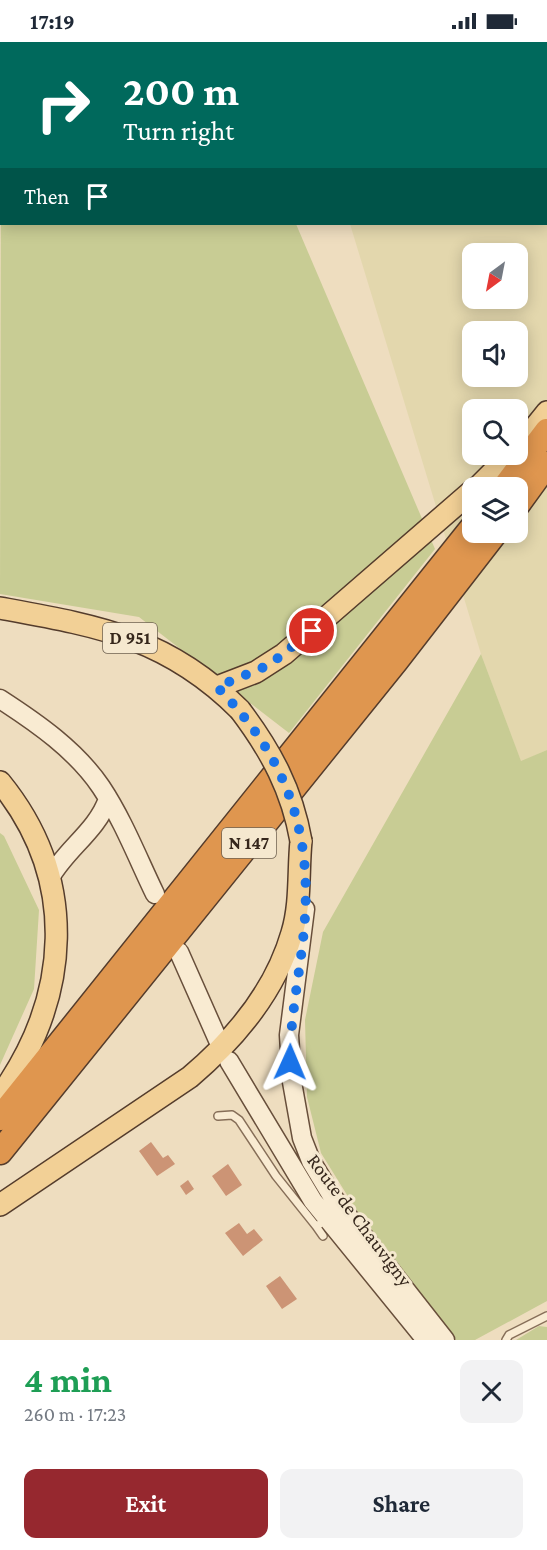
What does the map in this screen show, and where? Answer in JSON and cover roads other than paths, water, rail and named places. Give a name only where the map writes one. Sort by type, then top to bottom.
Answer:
[{"type":"highway","points":[[512,477],[547,431]]},
{"type":"highway","points":[[528,490],[547,464]]},
{"type":"highway","name":"N 147","points":[[0,1118],[462,540]]},
{"type":"highway","name":"N 147","points":[[0,1152],[396,662],[488,543]]},
{"type":"main road","points":[[528,436],[547,412]]},
{"type":"main road","points":[[488,477],[500,465]]},
{"type":"main road","points":[[217,687],[256,672],[284,654],[462,500]]},
{"type":"main road","name":"D 951","points":[[0,608],[72,622],[126,636],[173,657],[217,687],[240,710],[265,743],[285,780],[296,812],[301,841]]},
{"type":"main road","points":[[0,699],[60,742],[94,778],[108,799],[155,894]]},
{"type":"main road","points":[[0,782],[25,817],[50,878],[56,913],[57,953],[50,997],[35,1037],[0,1096]]},
{"type":"main road","points":[[50,878],[64,857],[95,824],[108,799]]},
{"type":"main road","points":[[0,1204],[190,1077],[216,1054],[245,1023],[263,998],[292,933],[297,904],[301,841]]},
{"type":"main road","name":"Route de Chauvigny","points":[[301,841],[305,859],[305,917],[290,1035],[292,1082],[305,1146],[324,1183],[327,1223],[445,1340]]},
{"type":"main road","points":[[180,952],[218,1040]]},
{"type":"main road","name":"Route de Chauvigny","points":[[229,1061],[294,1173],[327,1223],[426,1340]]},
{"type":"lane","points":[[218,1116],[232,1115],[238,1120],[276,1176],[327,1223]]},
{"type":"lane","points":[[506,1340],[508,1335],[547,1316]]}]
